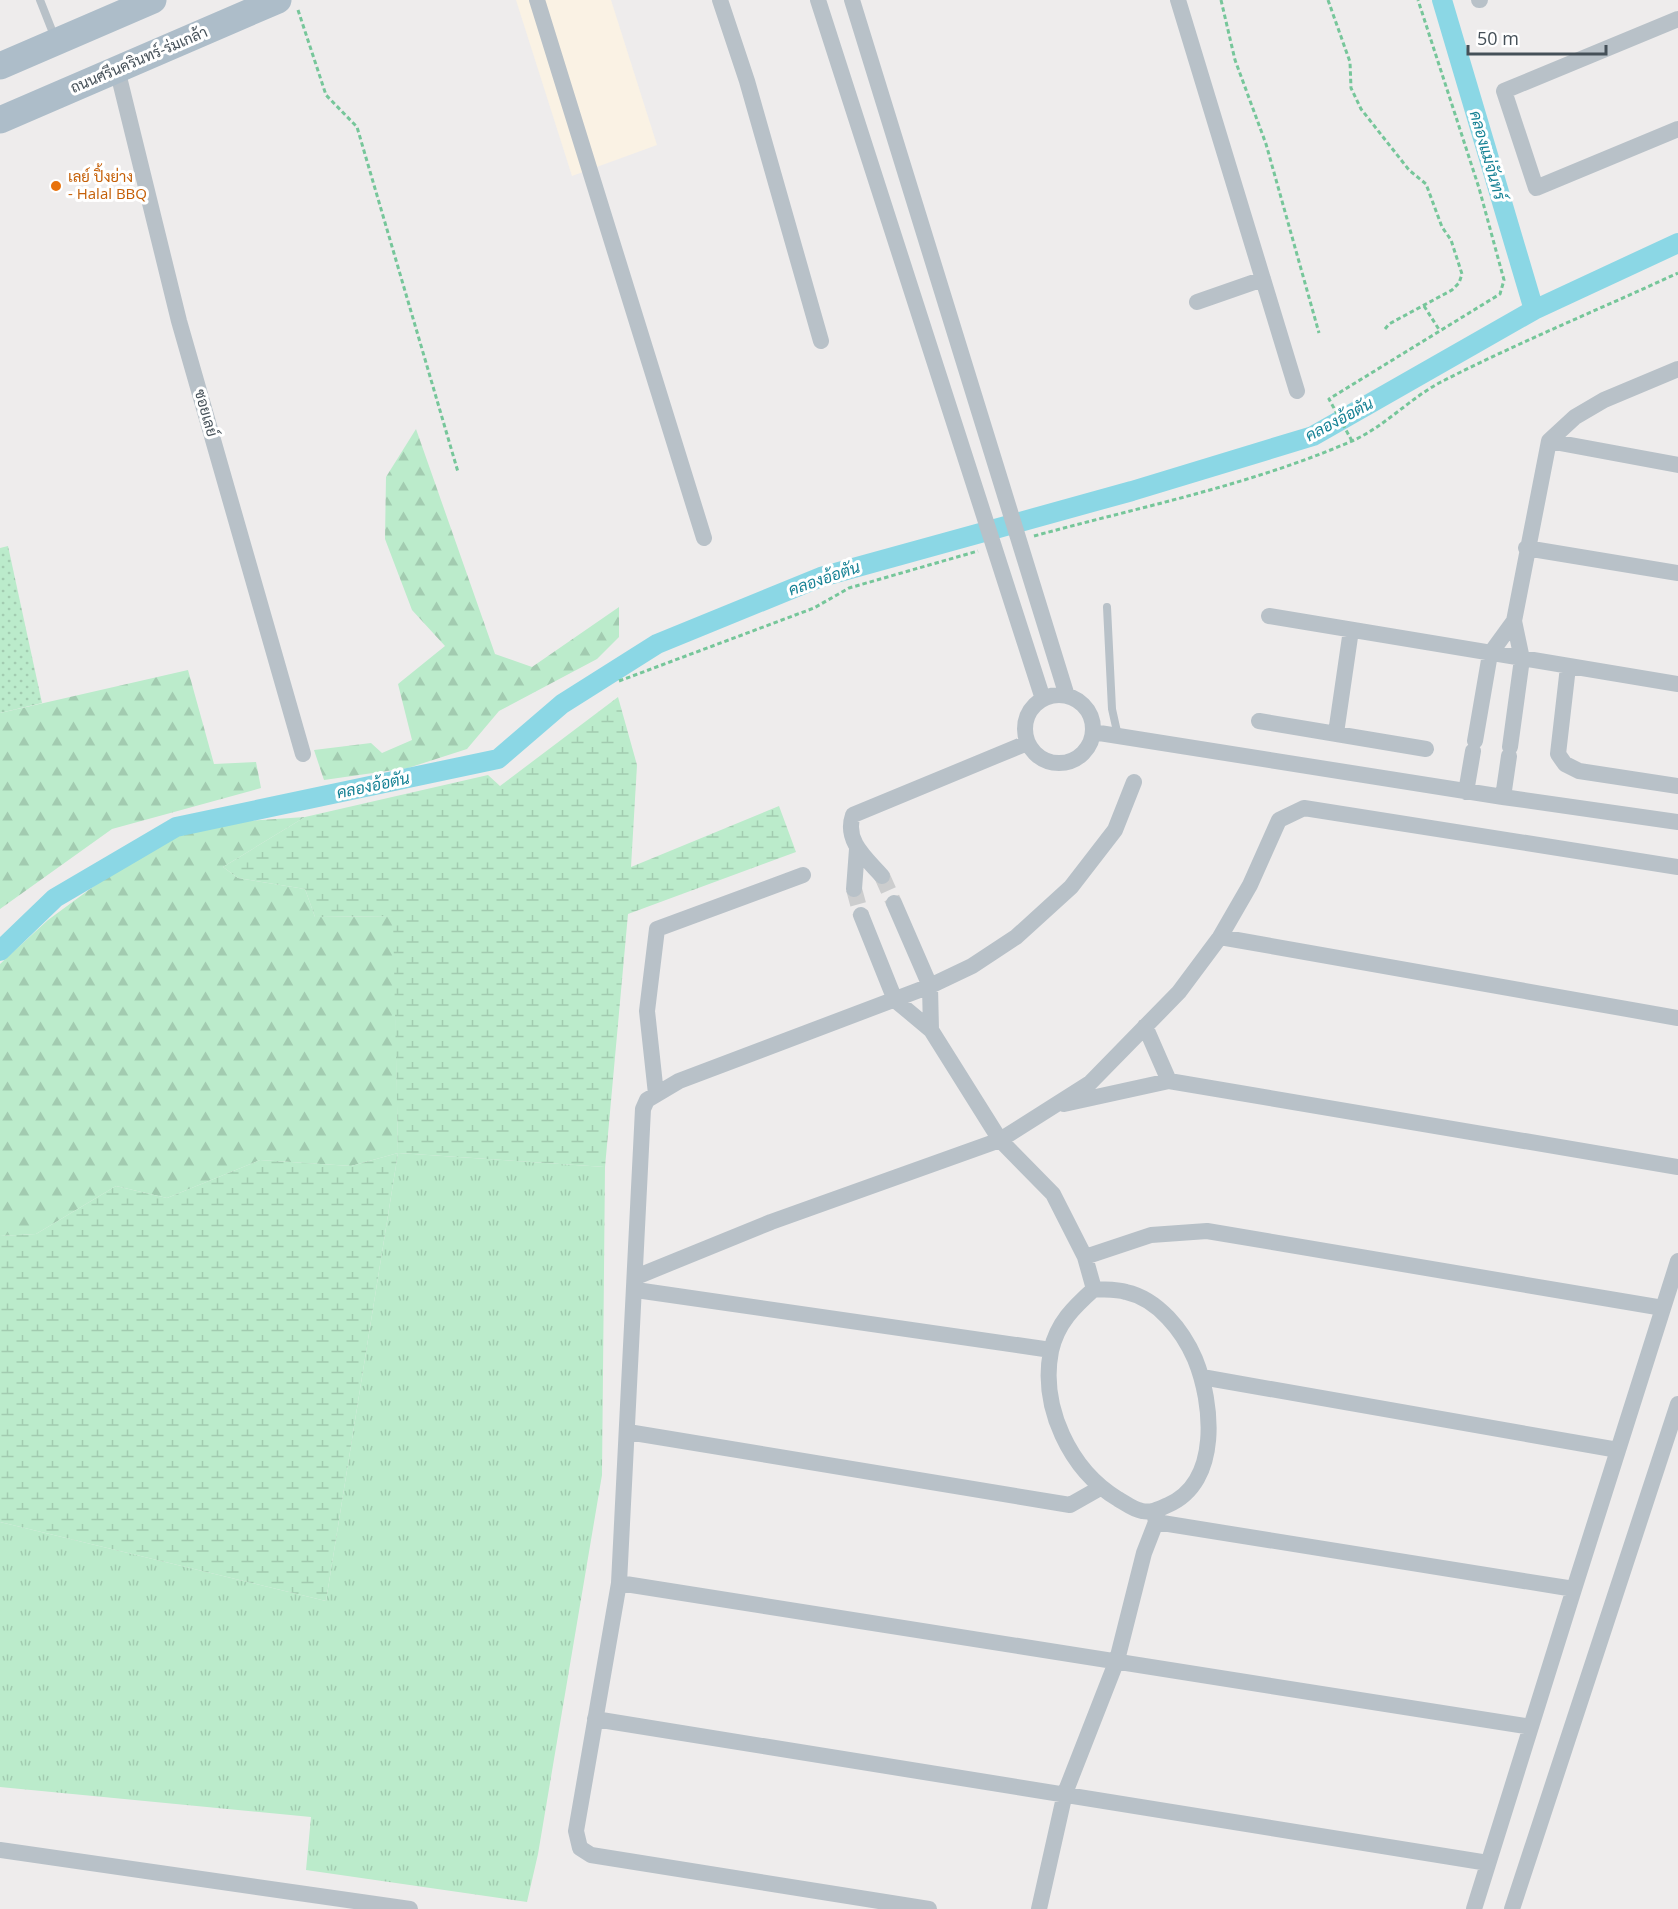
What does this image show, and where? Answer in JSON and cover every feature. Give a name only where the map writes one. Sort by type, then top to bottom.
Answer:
[{"type":"main road","points":[[0,66],[153,0]]},
{"type":"main road","name":"ถนนศรีนครินทร์-ร่มเกล้า","points":[[0,120],[278,0]]},
{"type":"street","points":[[537,0],[704,538]]},
{"type":"street","points":[[818,0],[1043,699]]},
{"type":"street","points":[[852,0],[1067,696]]},
{"type":"street","points":[[1178,0],[1297,391]]},
{"type":"street","points":[[725,1],[821,341]]},
{"type":"street","points":[[1678,20],[1504,91],[1536,188],[1678,129]]},
{"type":"street","name":"ซอยเลย์","points":[[117,69],[179,321],[303,754]]},
{"type":"street","points":[[1197,302],[1263,279]]},
{"type":"street","points":[[1503,797],[1522,659],[1514,621],[1526,548],[1549,441],[1575,417],[1604,400],[1678,369]]},
{"type":"street","points":[[1549,441],[1678,465]]},
{"type":"street","points":[[1526,548],[1678,573]]},
{"type":"street","points":[[1269,616],[1678,684]]},
{"type":"street","points":[[1466,792],[1490,654],[1514,621]]},
{"type":"street","points":[[1336,733],[1351,630]]},
{"type":"street","points":[[1568,667],[1558,754],[1565,764],[1579,771],[1678,786]]},
{"type":"street","points":[[1067,696],[1078,700],[1087,709],[1092,720],[1093,732],[1089,747],[1078,758],[1064,763],[1049,762],[1036,755],[1027,743],[1025,723],[1029,713],[1043,699],[1067,696]]},
{"type":"street","points":[[1259,721],[1426,749]]},
{"type":"street","points":[[1093,732],[1466,792],[1678,822]]},
{"type":"street","points":[[882,876],[857,849],[849,832],[853,815],[1027,743]]},
{"type":"street","points":[[929,1909],[591,1855],[580,1848],[576,1831],[619,1583],[636,1284],[643,1109],[647,1100],[679,1081],[930,986],[972,966],[1016,938],[1071,887],[1115,830],[1134,782]]},
{"type":"street","points":[[636,1284],[771,1222],[1000,1140],[1090,1083],[1179,992],[1220,937],[1250,885],[1279,820],[1304,808],[1678,867]]},
{"type":"street","points":[[854,889],[857,849]]},
{"type":"street","points":[[656,1094],[647,1011],[657,929],[803,875]]},
{"type":"street","points":[[894,903],[930,986],[932,1030]]},
{"type":"street","points":[[861,915],[895,1000],[932,1030],[1000,1140],[1053,1194],[1085,1257],[1094,1289]]},
{"type":"street","points":[[1220,937],[1678,1018]]},
{"type":"street","points":[[1145,1026],[1169,1082]]},
{"type":"street","points":[[1051,1107],[1169,1082],[1678,1167]]},
{"type":"street","points":[[1085,1257],[1151,1235],[1207,1231],[1663,1308]]},
{"type":"street","points":[[1474,1909],[1678,1261]]},
{"type":"street","points":[[636,1284],[1051,1350]]},
{"type":"street","points":[[1039,1909],[1065,1793],[1117,1660],[1155,1517],[1183,1499],[1196,1480],[1206,1457],[1209,1413],[1202,1377],[1186,1338],[1162,1311],[1127,1292],[1094,1289],[1065,1316],[1051,1350],[1048,1385],[1057,1421],[1074,1459],[1100,1488],[1140,1512],[1155,1517],[1574,1589]]},
{"type":"street","points":[[1202,1377],[1618,1449]]},
{"type":"street","points":[[1512,1909],[1677,1413]]},
{"type":"street","points":[[628,1432],[1070,1505],[1100,1488]]},
{"type":"street","points":[[619,1583],[1531,1727]]},
{"type":"street","points":[[595,1719],[1488,1863]]},
{"type":"street","points":[[0,1850],[410,1909]]},
{"type":"lane","points":[[40,0],[57,42]]},
{"type":"lane","points":[[1107,607],[1112,709],[1118,736]]},
{"type":"path","points":[[294,0],[326,95],[357,127],[458,472]]},
{"type":"path","points":[[1221,0],[1236,60],[1266,144],[1319,333]]},
{"type":"path","points":[[1328,0],[1350,62],[1351,88],[1361,109],[1409,170],[1426,183],[1442,227],[1451,240],[1461,265],[1460,283],[1452,290],[1389,324],[1385,329]]},
{"type":"path","points":[[1352,441],[1329,399],[1500,294],[1504,280],[1479,188],[1418,0]]},
{"type":"path","points":[[1024,538],[1280,470],[1352,441],[1369,433],[1436,385],[1513,346],[1678,273]]},
{"type":"path","points":[[1424,306],[1440,331]]},
{"type":"path","points":[[619,681],[814,608],[849,588],[980,550]]},
{"type":"shaded area","points":[[516,0],[611,0],[657,145],[572,176]]},
{"type":"green space","points":[[416,429],[495,654],[532,667],[619,607],[619,637],[597,659],[499,711],[467,749],[408,768],[324,780],[314,750],[371,743],[382,753],[412,740],[398,684],[445,646],[412,610],[385,539],[386,477]]},
{"type":"green space","points":[[8,546],[42,703],[0,713],[0,548]]},
{"type":"green space","points":[[188,670],[214,764],[256,762],[261,788],[112,829],[0,909],[0,713]]},
{"type":"green space","points":[[618,697],[637,765],[631,867],[779,806],[796,852],[628,914],[605,1167],[398,1153],[393,916],[315,917],[305,889],[238,878],[223,867],[305,817],[488,775],[500,786]]},
{"type":"green space","points":[[305,817],[223,867],[238,878],[305,889],[315,917],[394,916],[398,1153],[351,1166],[260,1160],[167,1198],[116,1186],[36,1234],[0,1236],[0,964],[48,920],[116,870],[186,830],[230,822]]},
{"type":"green space","points":[[398,1153],[605,1167],[602,1475],[538,1854],[527,1902],[306,1870],[311,1817],[0,1787],[0,1522],[326,1601]]},
{"type":"green space","points":[[398,1153],[326,1601],[0,1522],[0,1236],[36,1234],[116,1186],[167,1198],[260,1160],[351,1166]]},
{"type":"waterway","name":"คลองแม่จันทร์","points":[[1442,0],[1534,310]]},
{"type":"waterway","name":"คลองอ้อตัน","points":[[0,951],[55,898],[176,827],[498,759],[562,704],[657,644],[821,577],[1132,491],[1313,436],[1534,310],[1678,243]]},
{"type":"tunnel","points":[[882,876],[894,903]]},
{"type":"tunnel","points":[[854,889],[861,915]]},
{"type":"place","name":"เลย์ ปิ้งย่าง - Halal BBQ","points":[[56,186]]}]
